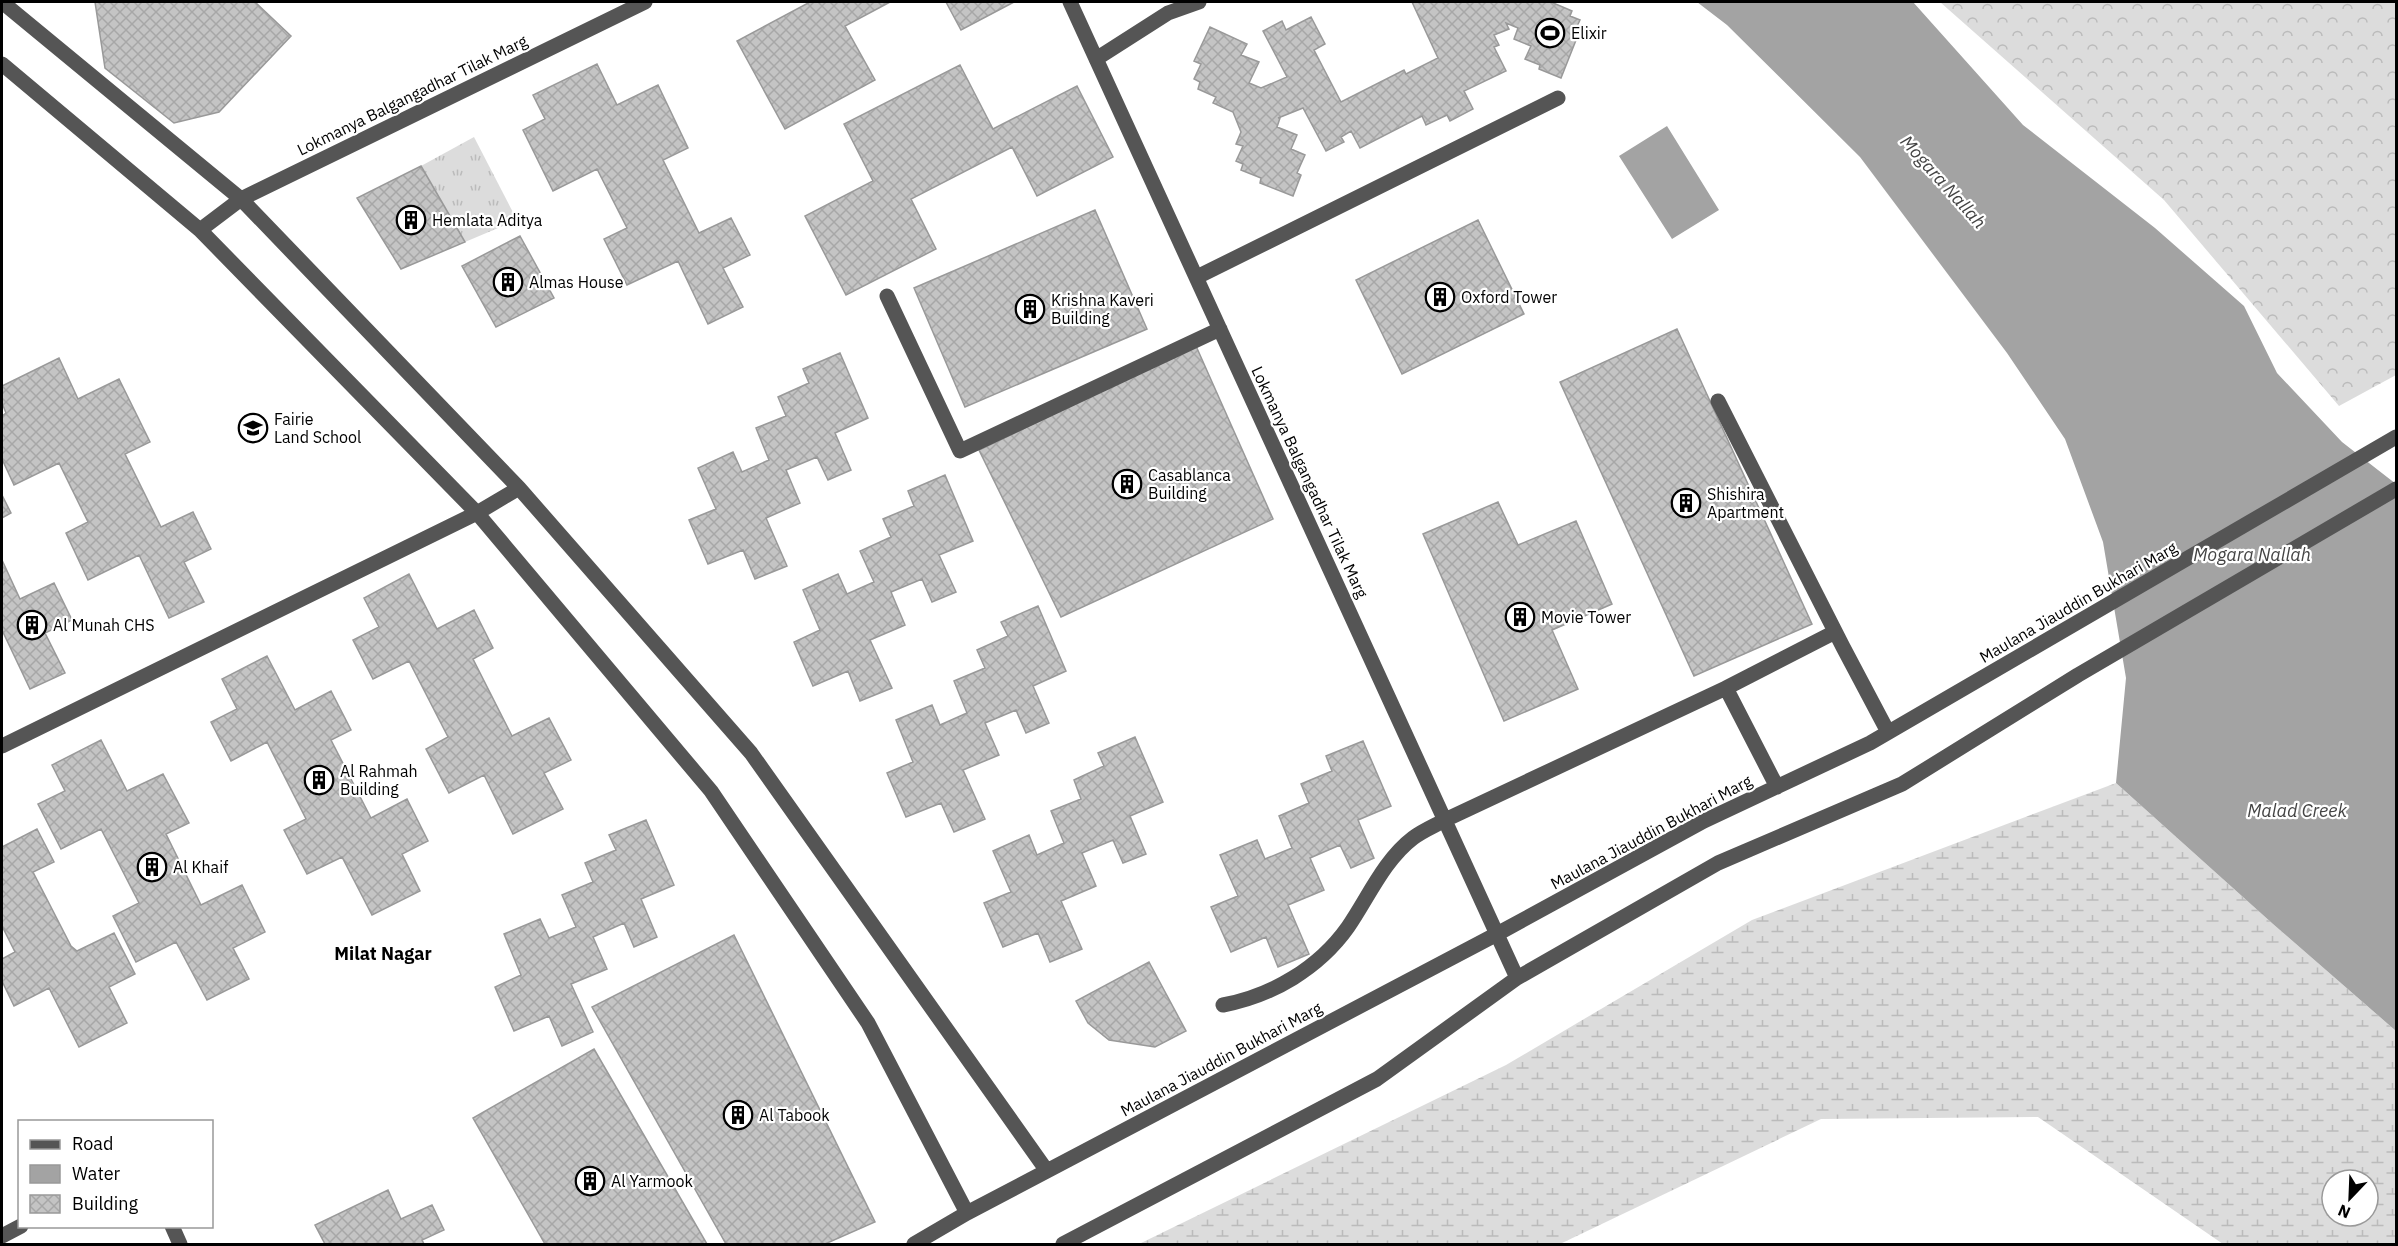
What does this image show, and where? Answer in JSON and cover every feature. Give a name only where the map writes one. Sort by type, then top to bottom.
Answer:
[{"type":"street","points":[[2,2],[240,199],[519,488],[751,753],[1047,1171]]},
{"type":"street","name":"Lokmanya Balgangadhar Tilak Marg","points":[[200,230],[240,199],[645,2]]},
{"type":"street","name":"Lokmanya Balgangadhar Tilak Marg","points":[[1070,2],[1517,978]]},
{"type":"street","points":[[1096,59],[1168,14],[1199,2]]},
{"type":"street","points":[[2,64],[200,230],[477,513],[711,791],[868,1023],[967,1213]]},
{"type":"street","points":[[1197,278],[1558,98]]},
{"type":"street","points":[[887,296],[960,451],[1220,329]]},
{"type":"street","points":[[1718,400],[1888,732]]},
{"type":"street","name":"Maulana Jiauddin Bukhari Marg","points":[[914,1245],[967,1213],[1497,934],[1704,821],[1888,732],[2397,437]]},
{"type":"street","points":[[2,746],[477,513],[519,488]]},
{"type":"street","points":[[1063,1245],[1377,1079],[1517,978],[1718,864],[1902,784],[2078,675],[2397,489]]},
{"type":"street","points":[[1223,1005],[1246,1001],[1291,980],[1318,959],[1347,927],[1397,854],[1412,838],[1445,820],[1726,688],[1835,632]]},
{"type":"street","points":[[1726,688],[1777,787]]},
{"type":"street","points":[[2,1236],[19,1228]]},
{"type":"street","points":[[172,1228],[180,1245]]},
{"type":"green space","points":[[1940,2],[2396,2],[2396,375],[2339,406],[2164,200]]},
{"type":"green space","points":[[474,137],[517,220],[465,242],[421,166]]},
{"type":"green space","points":[[2116,783],[2396,1031],[2396,1244],[2223,1244],[2038,1117],[1821,1119],[1560,1244],[1139,1244],[1506,1065],[1752,920]]},
{"type":"water","name":"Mogara Nallah","points":[[1697,2],[1913,2],[2023,125],[2155,228],[2244,306],[2277,373],[2342,442],[2396,484],[2396,1031],[2116,783],[2126,678],[2103,542],[2065,439],[2007,353],[1860,157],[1727,25]]},
{"type":"water","points":[[1667,126],[1719,210],[1672,239],[1619,156]]},
{"type":"building","points":[[95,2],[255,2],[291,36],[219,112],[174,123],[105,68]]},
{"type":"building","points":[[810,2],[890,2],[845,26],[875,80],[785,129],[737,41]]},
{"type":"building","points":[[946,2],[1014,2],[961,30]]},
{"type":"building","points":[[1412,2],[1551,2],[1572,11],[1570,16],[1580,20],[1574,33],[1578,35],[1561,78],[1539,69],[1540,65],[1525,59],[1531,46],[1514,39],[1518,28],[1506,23],[1509,29],[1494,35],[1499,45],[1494,47],[1506,71],[1464,91],[1473,109],[1450,121],[1447,115],[1426,125],[1422,116],[1360,148],[1351,131],[1341,137],[1344,142],[1326,151],[1303,108],[1278,118],[1280,118],[1277,127],[1297,135],[1291,149],[1305,155],[1297,173],[1301,175],[1293,196],[1260,183],[1261,178],[1241,170],[1243,164],[1236,161],[1243,146],[1236,144],[1241,132],[1233,112],[1213,103],[1216,97],[1198,89],[1200,82],[1194,79],[1201,64],[1194,61],[1210,27],[1247,44],[1241,55],[1259,62],[1249,83],[1261,88],[1287,77],[1263,31],[1282,21],[1286,30],[1311,17],[1325,44],[1314,50],[1341,102],[1404,70],[1406,74],[1438,58]]},
{"type":"building","points":[[597,64],[617,105],[658,85],[688,148],[663,160],[699,233],[731,218],[750,255],[723,268],[743,307],[708,324],[678,261],[627,285],[604,239],[627,228],[597,169],[553,191],[523,130],[545,119],[533,95]]},
{"type":"building","points":[[960,65],[993,129],[1077,86],[1113,157],[1037,196],[1012,147],[911,199],[936,249],[846,295],[805,216],[873,181],[844,124]]},
{"type":"building","name":"Hemlata Aditya","points":[[421,166],[465,242],[401,269],[357,198]]},
{"type":"building","name":"Krishna Kaveri Building","points":[[1095,210],[1147,329],[965,407],[914,288]]},
{"type":"building","name":"Oxford Tower","points":[[1478,220],[1524,314],[1402,374],[1356,280]]},
{"type":"building","name":"Almas House","points":[[520,236],[554,298],[496,327],[462,266]]},
{"type":"building","name":"Shishira Apartment","points":[[1677,329],[1812,624],[1694,676],[1560,382]]},
{"type":"building","name":"Casablanca Building","points":[[1196,346],[1273,519],[1061,617],[979,450]]},
{"type":"building","points":[[840,353],[868,418],[835,433],[851,470],[828,480],[817,457],[786,470],[800,503],[766,518],[787,566],[755,579],[743,550],[708,564],[689,520],[716,509],[698,468],[733,452],[742,472],[769,460],[756,428],[786,416],[778,397],[809,383],[803,369]]},
{"type":"building","points":[[59,358],[78,399],[119,379],[150,442],[125,454],[161,527],[193,512],[211,549],[184,562],[204,602],[169,618],[139,555],[88,580],[66,533],[88,522],[59,463],[14,485],[2,459],[2,416],[6,413],[2,403],[2,386]]},
{"type":"building","points":[[945,475],[973,541],[939,555],[956,592],[932,602],[922,579],[891,592],[905,625],[870,640],[892,688],[860,701],[848,671],[813,686],[794,642],[820,630],[803,590],[838,574],[847,594],[874,582],[860,551],[891,537],[883,519],[914,506],[908,491]]},
{"type":"building","points":[[2,495],[11,513],[2,518]]},
{"type":"building","name":"Movie Tower","points":[[1498,502],[1518,545],[1576,521],[1612,604],[1552,630],[1578,689],[1504,721],[1423,534]]},
{"type":"building","name":"Al Munah CHS","points":[[2,560],[20,599],[54,583],[72,620],[45,633],[65,673],[30,689],[2,630]]},
{"type":"building","points":[[409,574],[437,629],[474,610],[493,648],[473,659],[512,736],[549,718],[571,760],[544,773],[563,809],[513,834],[484,775],[449,793],[426,749],[448,737],[409,661],[373,679],[353,640],[379,627],[364,598]]},
{"type":"building","points":[[1038,606],[1066,671],[1033,686],[1049,723],[1026,733],[1016,710],[985,723],[999,755],[963,770],[985,819],[954,832],[941,803],[906,817],[887,773],[913,762],[896,720],[932,705],[940,725],[967,713],[954,681],[985,668],[977,650],[1008,636],[1001,622]]},
{"type":"building","name":"Al Rahmah Building","points":[[267,656],[295,710],[331,691],[351,730],[331,740],[371,818],[407,799],[428,841],[402,854],[420,891],[372,915],[342,857],[307,874],[284,830],[306,819],[267,742],[231,761],[211,722],[237,709],[222,679]]},
{"type":"building","points":[[1135,737],[1163,802],[1130,816],[1146,854],[1123,863],[1113,840],[1082,853],[1096,886],[1061,901],[1082,949],[1050,962],[1038,933],[1003,947],[984,903],[1011,892],[993,851],[1029,835],[1037,855],[1064,843],[1051,811],[1081,799],[1074,780],[1104,766],[1098,753]]},
{"type":"building","name":"Al Khaif","points":[[101,740],[127,791],[163,774],[189,823],[166,834],[201,905],[242,885],[265,932],[233,948],[249,979],[207,1000],[176,942],[136,962],[113,916],[139,903],[101,829],[61,849],[38,804],[65,791],[52,765]]},
{"type":"building","points":[[1363,741],[1391,806],[1358,820],[1374,858],[1351,868],[1340,845],[1310,858],[1324,890],[1288,905],[1309,954],[1278,967],[1266,937],[1231,952],[1211,907],[1238,896],[1220,855],[1257,840],[1265,859],[1292,848],[1279,816],[1309,803],[1301,784],[1332,771],[1326,756]]},
{"type":"building","points":[[646,820],[674,885],[641,899],[657,937],[634,947],[624,923],[593,937],[607,969],[571,984],[593,1032],[562,1046],[549,1016],[514,1031],[495,987],[521,975],[504,934],[540,919],[549,938],[576,927],[562,895],[593,882],[585,863],[616,850],[609,835]]},
{"type":"building","points":[[37,829],[54,862],[33,872],[71,946],[77,951],[114,933],[135,974],[109,987],[127,1023],[79,1047],[49,988],[14,1006],[2,981],[2,959],[15,952],[2,926],[2,847]]},
{"type":"building","name":"Al Tabook","points":[[734,935],[875,1222],[825,1244],[726,1244],[592,1007]]},
{"type":"building","points":[[1149,962],[1186,1031],[1155,1047],[1109,1040],[1088,1023],[1076,1001]]},
{"type":"building","name":"Al Yarmook","points":[[594,1049],[707,1244],[545,1244],[473,1118]]},
{"type":"building","points":[[388,1190],[401,1219],[432,1205],[444,1230],[422,1240],[424,1244],[325,1244],[315,1225]]},
{"type":"place","name":"Elixir","points":[[1550,33]]},
{"type":"place","name":"Hemlata Aditya","points":[[411,220]]},
{"type":"place","name":"Almas House","points":[[508,282]]},
{"type":"place","name":"Oxford Tower","points":[[1440,297]]},
{"type":"place","name":"Krishna Kaveri Building","points":[[1030,309]]},
{"type":"place","name":"Fairie Land School","points":[[253,428]]},
{"type":"place","name":"Casablanca Building","points":[[1127,484]]},
{"type":"place","name":"Shishira Apartment","points":[[1686,503]]},
{"type":"place","name":"Movie Tower","points":[[1520,617]]},
{"type":"place","name":"Al Munah CHS","points":[[32,625]]},
{"type":"place","name":"Al Rahmah Building","points":[[319,780]]},
{"type":"place","name":"Al Khaif","points":[[152,867]]},
{"type":"place","name":"Al Tabook","points":[[738,1115]]},
{"type":"place","name":"Al Yarmook","points":[[590,1181]]},
{"type":"district","name":"Milat Nagar","points":[[383,954]]},
{"type":"water label","name":"Malad Creek","points":[[2297,811]]}]
